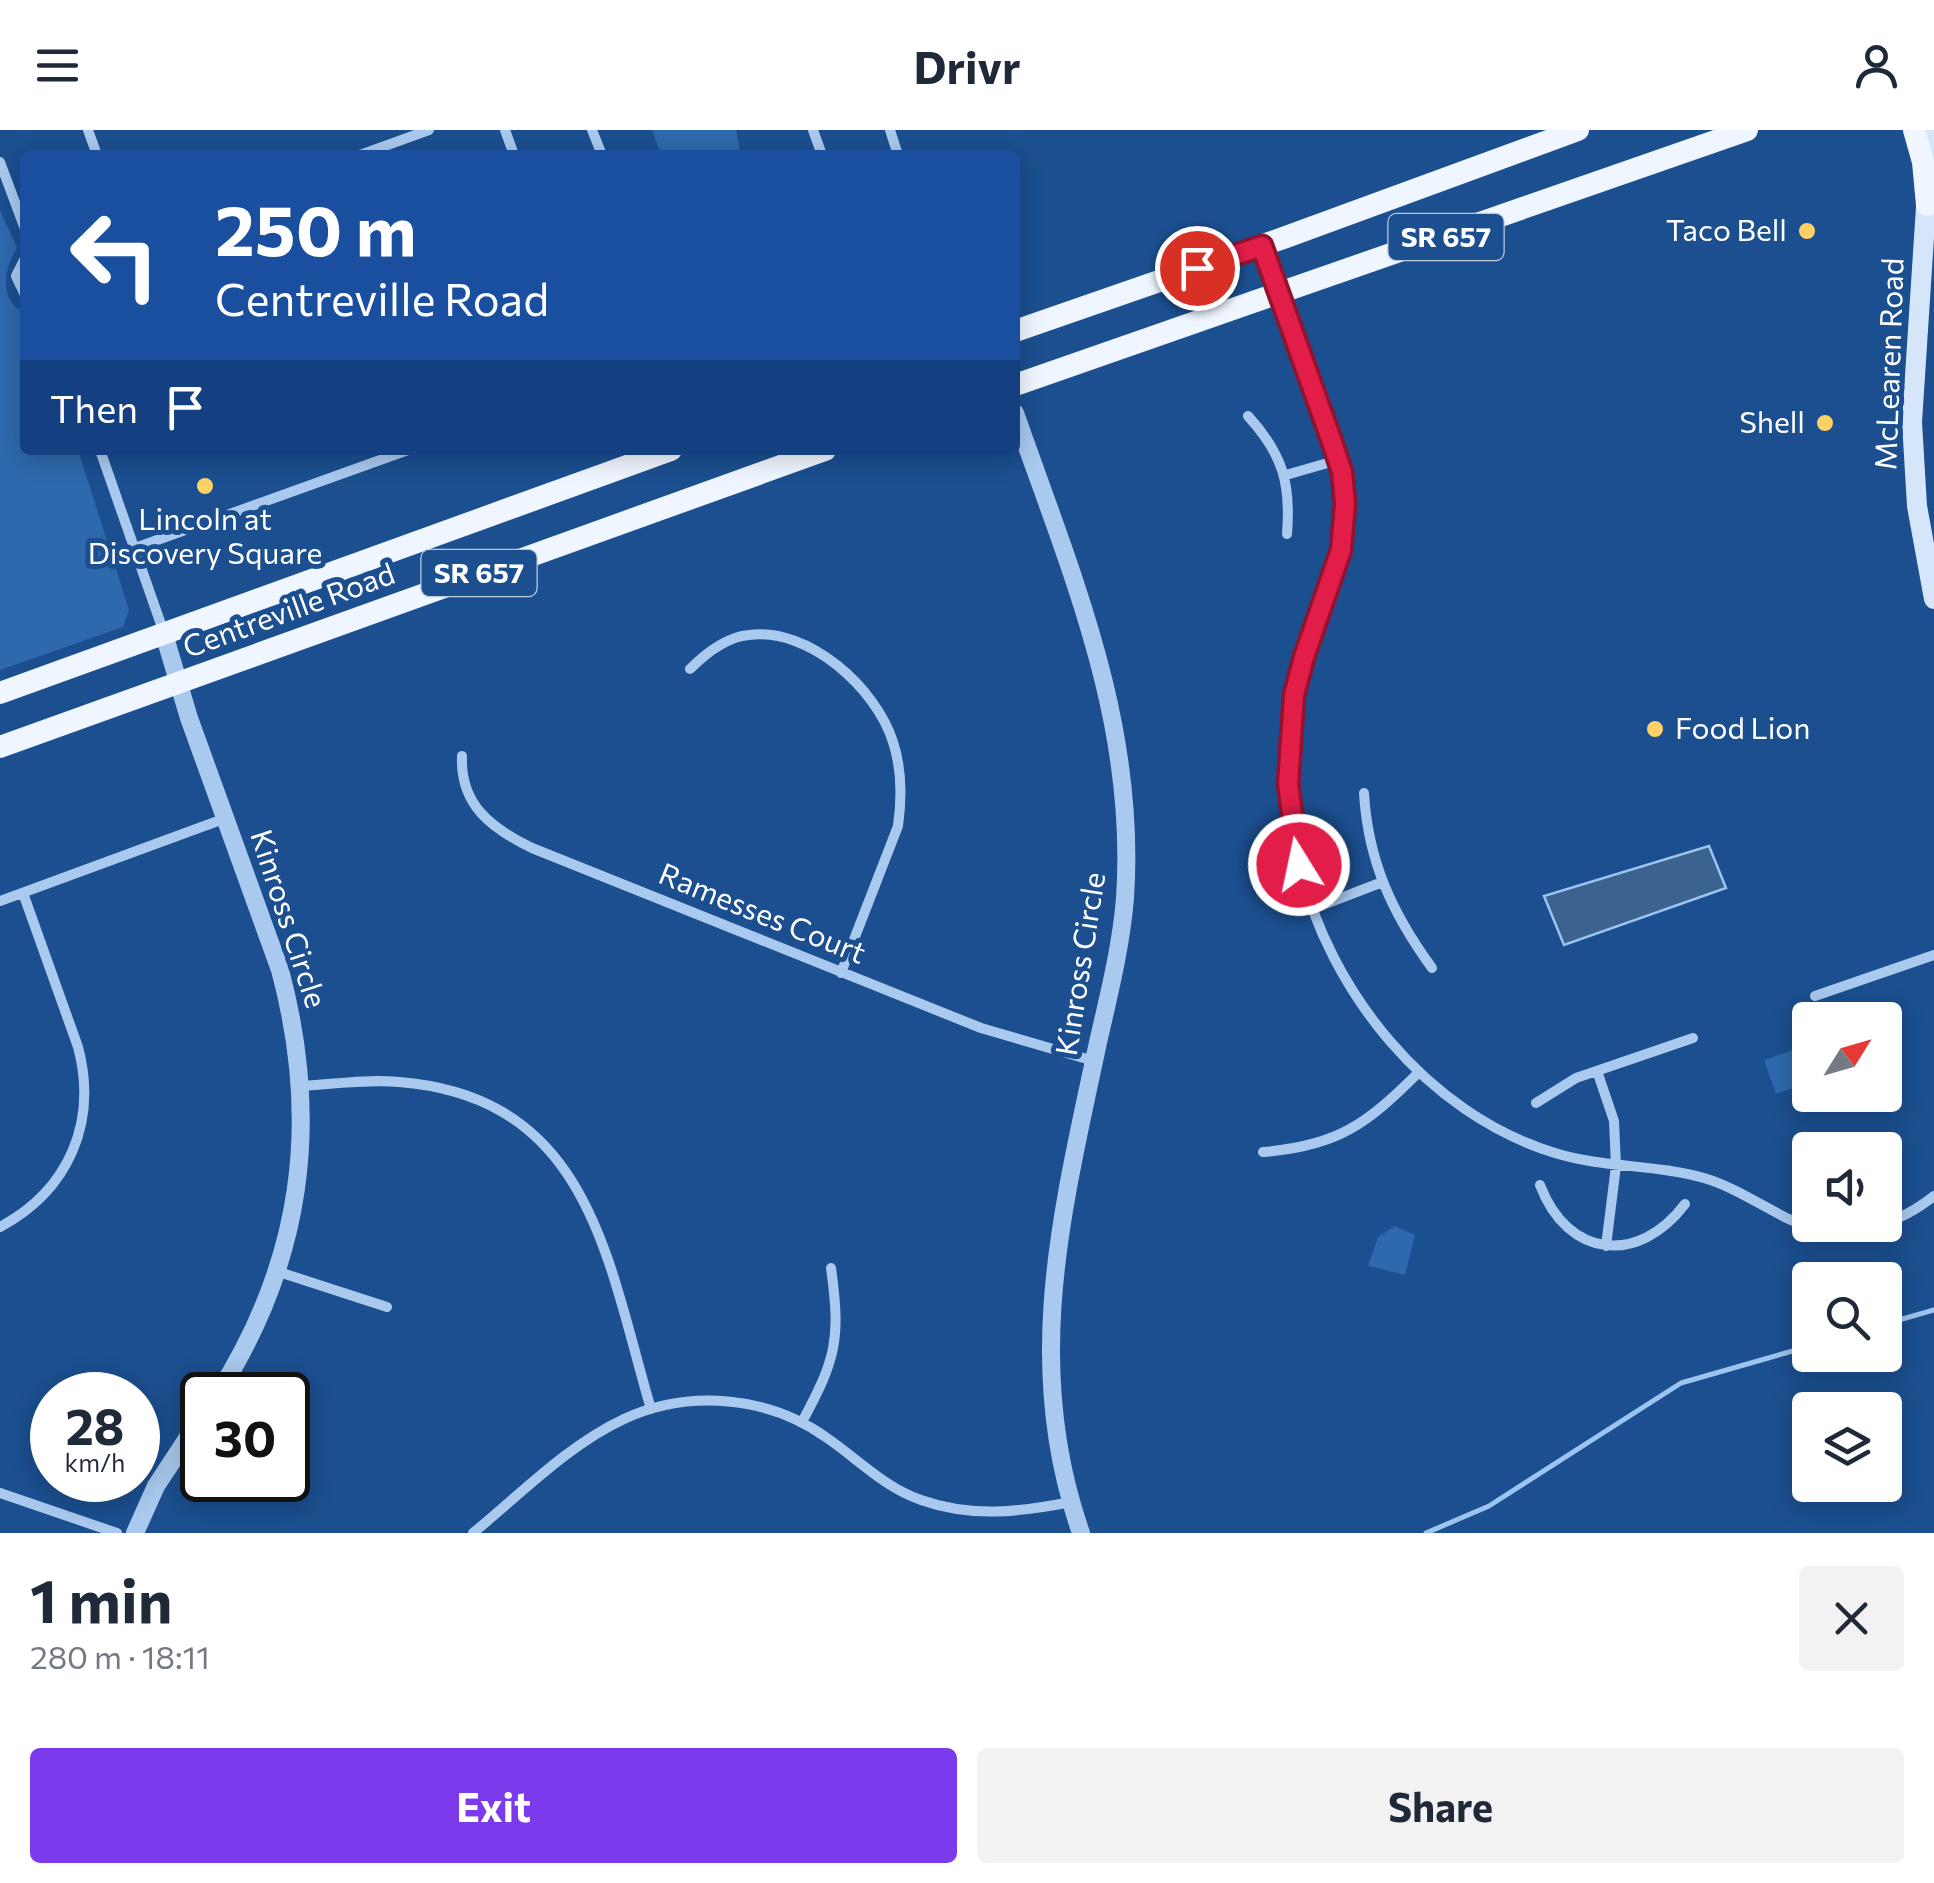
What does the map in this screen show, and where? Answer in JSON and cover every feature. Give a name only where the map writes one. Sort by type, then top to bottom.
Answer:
[{"type":"main road","name":"SR 657","points":[[1020,329],[1578,130]]},
{"type":"main road","name":"SR 657","points":[[1020,382],[1747,130]]},
{"type":"main road","points":[[1914,130],[1923,162],[1927,205]]},
{"type":"main road","name":"McLearen Road","points":[[1932,130],[1912,422],[1917,506],[1934,599]]},
{"type":"main road","name":"Centreville Road","points":[[0,748],[811,455]]},
{"type":"main road","name":"Centreville Road","points":[[0,693],[623,458]]},
{"type":"street","points":[[374,150],[430,130]]},
{"type":"street","points":[[0,162],[20,216]]},
{"type":"street","points":[[1262,246],[1338,460],[1345,504],[1341,550],[1304,657],[1288,741],[1291,824],[1312,909],[1349,985],[1374,1021],[1420,1072],[1460,1104],[1532,1144],[1581,1160],[1702,1177],[1728,1186],[1782,1216],[1824,1229],[1865,1230],[1886,1225],[1934,1196]]},
{"type":"street","points":[[1248,416],[1271,444],[1286,475],[1286,534]]},
{"type":"street","name":"Kinross Circle","points":[[1020,427],[1093,635],[1118,742],[1126,822],[1119,946],[1059,1227],[1050,1323],[1056,1422],[1080,1533]]},
{"type":"street","points":[[102,455],[164,634]]},
{"type":"street","points":[[135,548],[394,455]]},
{"type":"street","points":[[1286,475],[1338,460]]},
{"type":"street","name":"Kinross Circle","points":[[164,634],[280,970],[291,1009],[300,1086],[297,1182],[279,1272],[230,1372]]},
{"type":"street","points":[[690,668],[732,638],[757,634],[786,640],[814,650],[848,673],[885,722],[901,783],[898,826],[842,973]]},
{"type":"street","name":"Ramesses Court","points":[[462,756],[461,774],[474,808],[510,838],[981,1028],[1094,1061]]},
{"type":"street","points":[[1364,793],[1369,841],[1380,883],[1432,968]]},
{"type":"street","points":[[0,901],[226,818]]},
{"type":"street","points":[[1312,909],[1380,883]]},
{"type":"street","points":[[0,1227],[34,1205],[62,1174],[85,1113],[84,1068],[78,1046],[23,893]]},
{"type":"street","points":[[1815,996],[1934,955]]},
{"type":"street","points":[[1536,1103],[1562,1084],[1693,1038]]},
{"type":"street","points":[[1597,1071],[1614,1121],[1616,1166],[1606,1246]]},
{"type":"street","points":[[1263,1152],[1306,1148],[1348,1130],[1384,1107],[1420,1072]]},
{"type":"street","points":[[300,1086],[396,1081],[433,1086],[493,1108],[542,1143],[574,1180],[596,1223],[651,1409]]},
{"type":"street","points":[[1540,1185],[1561,1222],[1574,1233],[1606,1246],[1644,1240],[1661,1231],[1685,1204]]},
{"type":"street","points":[[802,1422],[834,1356],[837,1310],[831,1268]]},
{"type":"street","points":[[279,1272],[387,1306]]},
{"type":"street","points":[[473,1533],[596,1434],[651,1409],[714,1400],[774,1411],[802,1422],[892,1487],[933,1504],[1008,1513],[1071,1502]]},
{"type":"street","points":[[136,1533],[156,1486],[180,1449]]},
{"type":"street","points":[[0,1493],[117,1533]]},
{"type":"shaded area","points":[[652,130],[736,130],[740,150],[659,150]]},
{"type":"shaded area","points":[[0,210],[17,248],[8,266],[6,285],[11,301],[20,310],[20,455],[80,455],[129,610],[123,627],[0,670]]},
{"type":"shaded area","points":[[1709,846],[1726,888],[1564,945],[1544,896]]},
{"type":"shaded area","points":[[1792,1050],[1792,1088],[1776,1094],[1764,1060]]},
{"type":"shaded area","points":[[1395,1226],[1415,1235],[1405,1275],[1368,1266],[1378,1237]]},
{"type":"waterway","points":[[1902,1319],[1934,1310]]},
{"type":"waterway","points":[[1426,1533],[1489,1506],[1681,1383],[1792,1351]]},
{"type":"place","name":"Taco Bell","points":[[1807,231]]},
{"type":"place","name":"Shell","points":[[1825,423]]},
{"type":"place","name":"Lincoln at Discovery Square","points":[[205,486]]},
{"type":"place","name":"Food Lion","points":[[1655,729]]},
{"type":"route","points":[[1197,268],[1262,246],[1342,472],[1345,519],[1341,550],[1304,657],[1288,741],[1291,824],[1299,865]]}]
